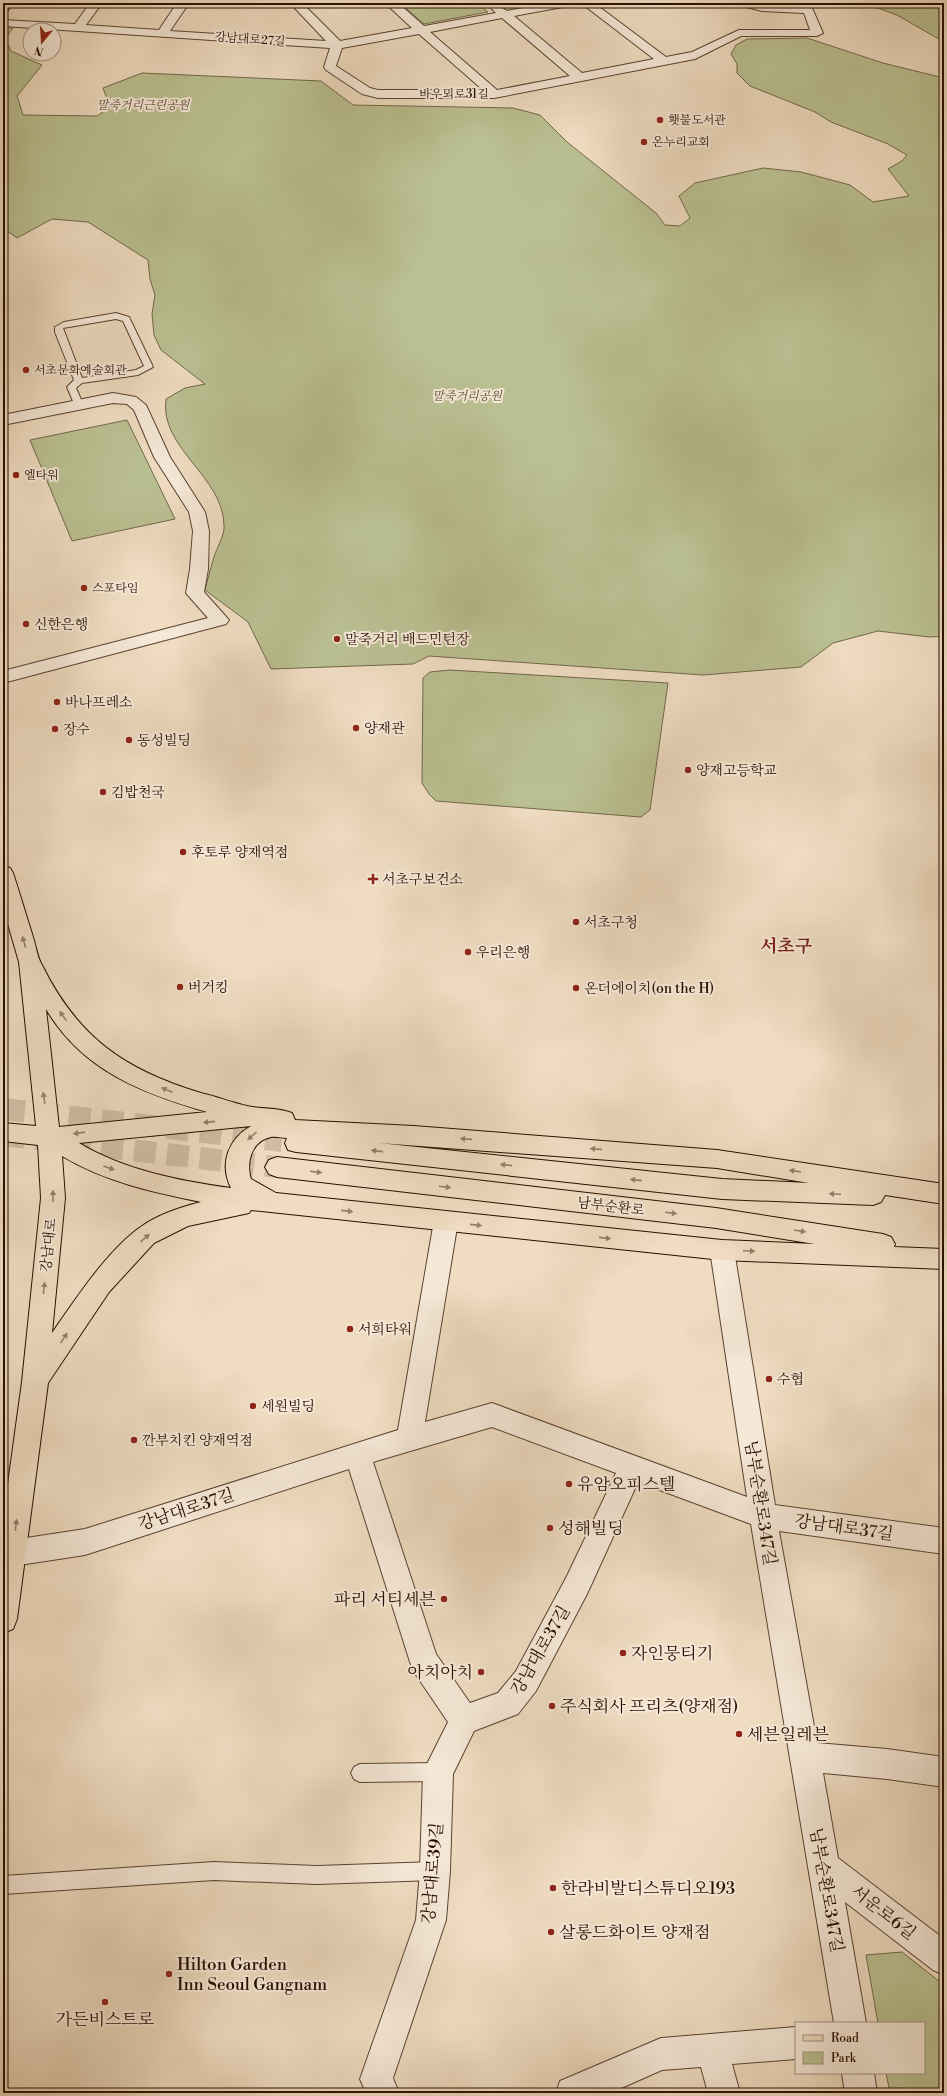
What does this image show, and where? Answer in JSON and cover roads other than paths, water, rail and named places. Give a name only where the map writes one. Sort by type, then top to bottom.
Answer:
[{"type":"main road","name":"강남대로","points":[[3,873],[30,962],[50,1137],[53,1198],[34,1382],[13,1553],[3,1619]]},
{"type":"main road","points":[[30,962],[53,1001],[77,1035],[109,1062],[149,1083],[172,1092],[258,1116],[414,1135]]},
{"type":"main road","points":[[3,1132],[50,1137],[258,1116]]},
{"type":"main road","points":[[280,1204],[241,1185],[236,1172],[236,1157],[243,1144],[255,1133],[269,1128],[414,1135],[717,1159],[944,1194]]},
{"type":"main road","points":[[50,1137],[91,1162],[149,1182],[189,1191],[280,1204],[722,1250],[944,1259]]},
{"type":"main road","name":"남부순환로","points":[[282,1141],[722,1189],[944,1198]]},
{"type":"main road","name":"남부순환로","points":[[277,1167],[716,1218],[944,1254]]},
{"type":"main road","points":[[34,1382],[97,1288],[135,1247],[153,1232],[186,1216],[232,1207],[280,1204]]},
{"type":"street","points":[[3,9],[8,3]]},
{"type":"street","points":[[78,28],[96,3]]},
{"type":"street","points":[[162,33],[184,3]]},
{"type":"street","points":[[296,3],[337,45]]},
{"type":"street","points":[[391,3],[494,94]]},
{"type":"street","points":[[491,3],[578,76]]},
{"type":"street","name":"강남대로27길","points":[[3,23],[337,45],[568,3]]},
{"type":"street","points":[[587,3],[664,61],[695,55],[739,33],[817,33],[808,10],[762,8],[743,3]]},
{"type":"street","name":"바우뫼로31길","points":[[337,45],[330,67],[366,91],[378,94],[494,94],[578,76],[664,61]]},
{"type":"street","points":[[3,420],[113,398],[131,400],[141,408],[162,457],[197,512],[201,531],[199,569],[195,593],[220,620],[3,677]]},
{"type":"street","points":[[409,1440],[446,1222]]},
{"type":"street","name":"남부순환로347길","points":[[722,1250],[763,1516],[850,2022]]},
{"type":"street","name":"강남대로37길","points":[[13,1553],[85,1542],[357,1454],[409,1440],[492,1414],[763,1516],[944,1541]]},
{"type":"street","points":[[357,1454],[424,1662],[464,1720]]},
{"type":"street","name":"강남대로37길","points":[[464,1720],[508,1704],[526,1681],[577,1585],[632,1467]]},
{"type":"street","name":"강남대로39길","points":[[383,2093],[376,2079],[431,1920],[435,1871],[438,1772],[464,1720]]},
{"type":"street","points":[[804,1756],[887,1764],[944,1772]]},
{"type":"street","name":"서운로6길","points":[[824,1866],[944,1959]]},
{"type":"street","points":[[572,2093],[661,2054],[795,2043]]},
{"type":"street","points":[[712,2049],[724,2093]]},
{"type":"street","points":[[858,2074],[861,2093]]},
{"type":"lane","points":[[78,404],[71,387],[79,381],[138,372],[149,367],[126,319],[123,316],[86,321],[59,327],[59,332],[79,381]]},
{"type":"lane","points":[[360,1774],[438,1772]]},
{"type":"lane","points":[[3,1884],[214,1871],[317,1875],[435,1871]]},
{"type":"tunnel","points":[[3,1109],[282,1141]]},
{"type":"tunnel","points":[[3,1135],[277,1167]]},
{"type":"place","name":"횃불도서관","points":[[660,120]]},
{"type":"place","name":"온누리교회","points":[[644,142]]},
{"type":"place","name":"서초문화예술회관","points":[[26,370]]},
{"type":"place","name":"엘타워","points":[[16,475]]},
{"type":"place","name":"스포타임","points":[[84,588]]},
{"type":"place","name":"신한은행","points":[[26,624]]},
{"type":"place","name":"말죽거리 배드민턴장","points":[[337,639]]},
{"type":"place","name":"바나프레소","points":[[57,702]]},
{"type":"place","name":"양재관","points":[[356,728]]},
{"type":"place","name":"장수","points":[[55,729]]},
{"type":"place","name":"동성빌딩","points":[[129,740]]},
{"type":"place","name":"양재고등학교","points":[[688,770]]},
{"type":"place","name":"김밥천국","points":[[103,792]]},
{"type":"place","name":"후토루 양재역점","points":[[183,852]]},
{"type":"place","name":"서초구보건소","points":[[373,879]]},
{"type":"place","name":"서초구청","points":[[576,922]]},
{"type":"place","name":"우리은행","points":[[468,952]]},
{"type":"place","name":"버거킹","points":[[180,987]]},
{"type":"place","name":"온더에이치(on the H)","points":[[576,988]]},
{"type":"place","name":"서희타워","points":[[350,1329]]},
{"type":"place","name":"수협","points":[[769,1379]]},
{"type":"place","name":"세원빌딩","points":[[253,1406]]},
{"type":"place","name":"깐부치킨 양재역점","points":[[134,1440]]},
{"type":"place","name":"유암오피스텔","points":[[569,1484]]},
{"type":"place","name":"성해빌딩","points":[[550,1528]]},
{"type":"place","name":"파리 서티세븐","points":[[444,1599]]},
{"type":"place","name":"자인뭉티기","points":[[623,1653]]},
{"type":"place","name":"아치아치","points":[[481,1672]]},
{"type":"place","name":"주식회사 프리츠(양재점)","points":[[552,1706]]},
{"type":"place","name":"세븐일레븐","points":[[739,1734]]},
{"type":"place","name":"한라비발디스튜디오193","points":[[553,1888]]},
{"type":"place","name":"살롱드화이트 양재점","points":[[551,1932]]},
{"type":"place","name":"Hilton Garden Inn Seoul Gangnam","points":[[169,1974]]},
{"type":"place","name":"가든비스트로","points":[[105,2002]]},
{"type":"district","name":"서초구","points":[[786,946]]},
{"type":"park label","name":"말죽거리근린공원","points":[[143,105]]},
{"type":"park label","name":"말죽거리공원","points":[[467,396]]}]
